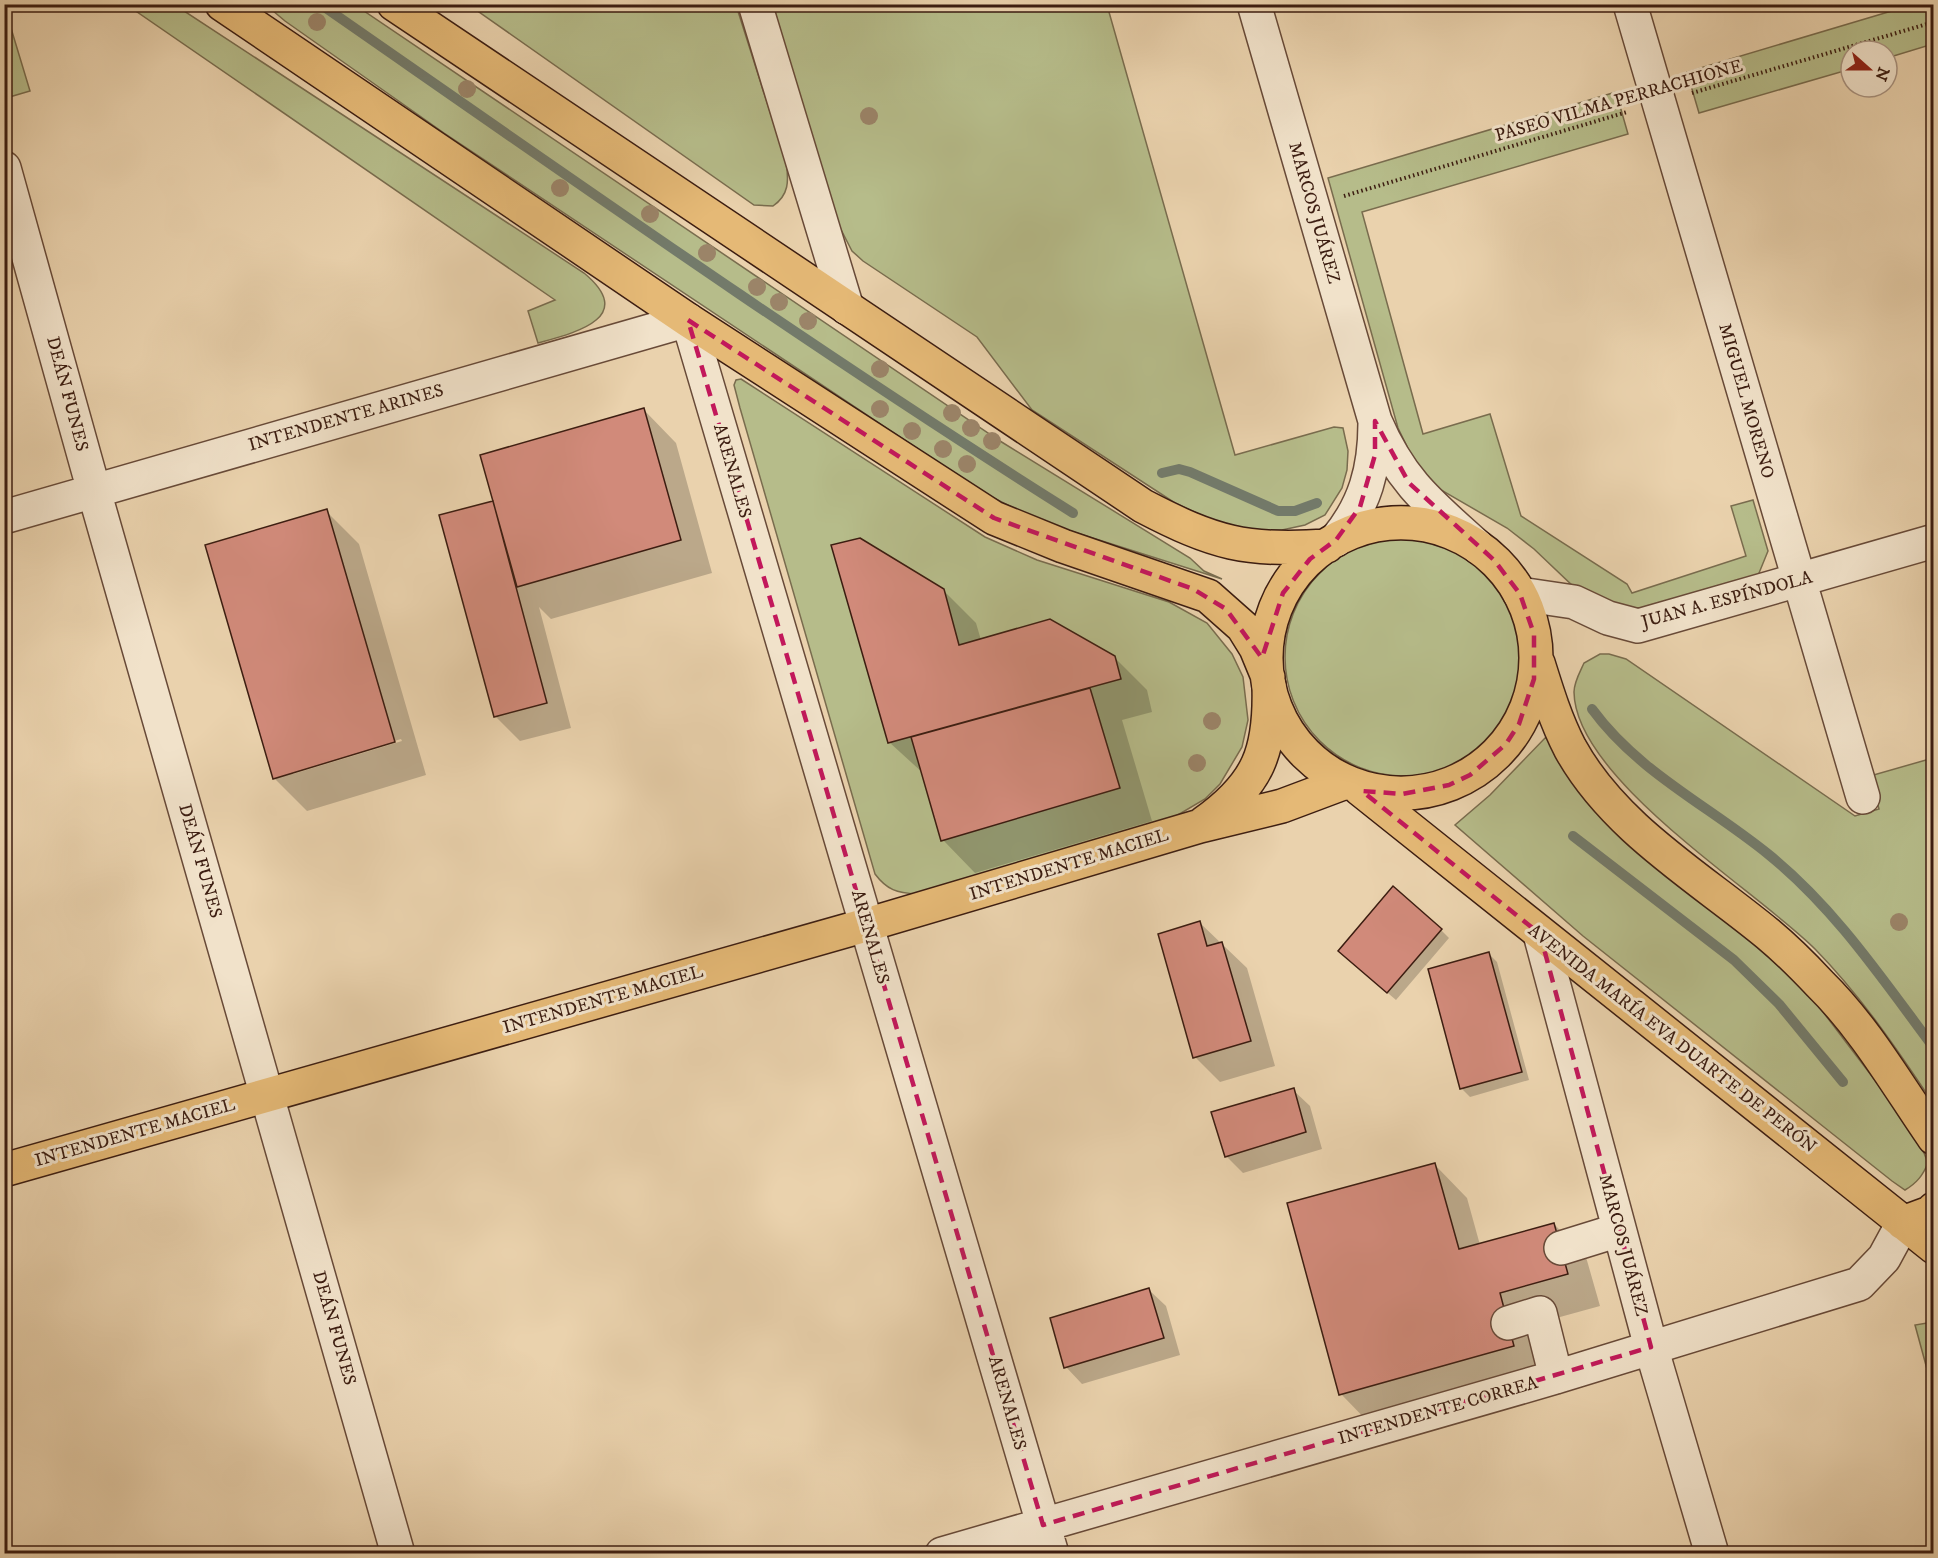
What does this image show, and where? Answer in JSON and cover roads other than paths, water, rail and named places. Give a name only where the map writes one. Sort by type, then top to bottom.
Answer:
[{"type":"main road","points":[[222,4],[688,320],[994,518],[1063,546],[1208,596],[1243,627],[1256,648],[1280,717],[1304,753],[1323,769],[1351,784],[1378,792],[1402,794],[1449,785],[1480,768],[1506,744],[1519,724],[1531,691],[1536,655]]},
{"type":"main road","points":[[394,4],[1143,506],[1190,531],[1242,546],[1276,549],[1331,543],[1376,525],[1418,524],[1439,528],[1478,546],[1494,560],[1520,594],[1529,613],[1536,655],[1558,722],[1571,749],[1593,781],[1621,814],[1769,935],[1822,986],[1853,1023],[1934,1138]]},
{"type":"main road","name":"INTENDENTE MACIEL","points":[[1200,826],[1231,801],[1257,767],[1265,749],[1269,730],[1269,634],[1283,593],[1310,559],[1331,543]]},
{"type":"main road","name":"INTENDENTE MACIEL","points":[[4,1170],[867,925],[1200,826],[1282,806],[1351,784]]},
{"type":"main road","name":"AVENIDA MARÍA EVA DUARTE DE PERÓN","points":[[1351,784],[1412,830],[1934,1247]]},
{"type":"main road","points":[[1903,1222],[1930,1213],[1934,1209]]},
{"type":"street","points":[[755,4],[847,308]]},
{"type":"street","name":"MARCOS JUÁREZ","points":[[1254,4],[1375,421],[1388,451],[1410,483],[1478,546]]},
{"type":"street","name":"MIGUEL MORENO","points":[[1629,4],[1863,797]]},
{"type":"street","name":"DEÁN FUNES","points":[[4,168],[398,1554]]},
{"type":"street","name":"INTENDENTE ARINES","points":[[4,517],[688,320]]},
{"type":"street","name":"ARENALES","points":[[688,320],[1048,1539]]},
{"type":"street","name":"MARCOS JUÁREZ","points":[[1331,543],[1360,507],[1375,455],[1375,421]]},
{"type":"street","name":"JUAN A. ESPÍNDOLA","points":[[1520,594],[1558,598],[1608,618],[1638,626],[1934,541]]},
{"type":"street","name":"MARCOS JUÁREZ","points":[[1540,934],[1651,1347],[1712,1554]]},
{"type":"street","name":"INTENDENTE CORREA","points":[[942,1554],[1048,1539],[1651,1347],[1859,1284],[1884,1258],[1903,1222]]},
{"type":"street","points":[[1561,1248],[1619,1230]]},
{"type":"street","points":[[1508,1323],[1540,1313],[1556,1377]]},
{"type":"waterway","points":[[320,4],[788,327],[1073,513]]},
{"type":"waterway","points":[[1162,473],[1179,469],[1190,472],[1278,511],[1295,511],[1317,503]]},
{"type":"waterway","points":[[1592,709],[1610,731],[1652,770],[1768,854],[1792,875],[1837,921],[1934,1048]]},
{"type":"waterway","points":[[1573,836],[1734,960],[1779,1004],[1843,1082]]}]
